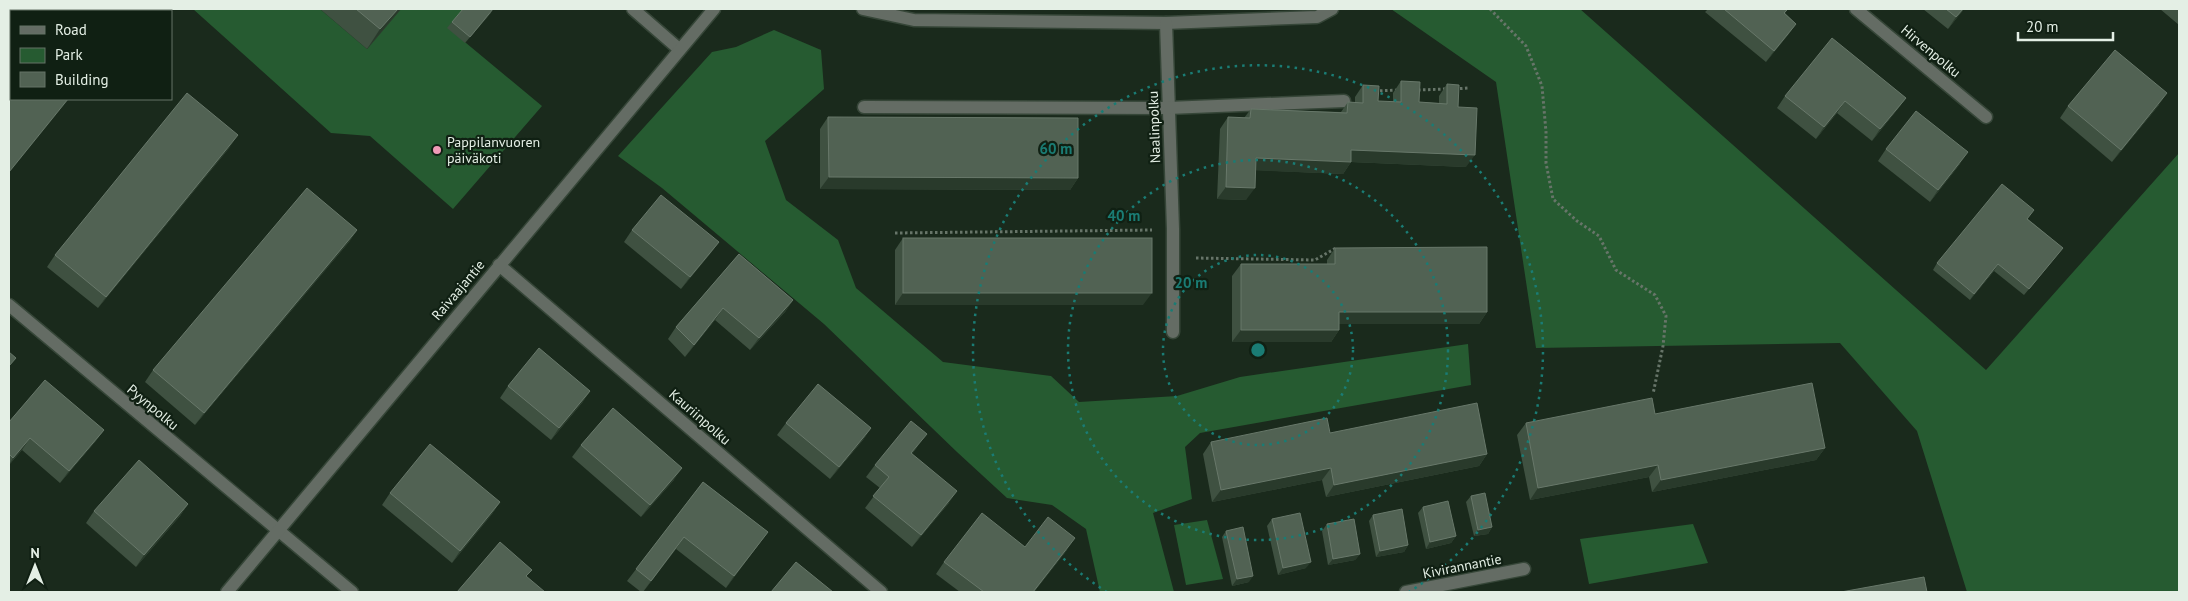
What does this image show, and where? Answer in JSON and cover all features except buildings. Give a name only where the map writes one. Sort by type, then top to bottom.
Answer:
[{"type":"street","points":[[633,9],[679,49]]},
{"type":"street","name":"Raivaajantie","points":[[227,592],[498,265],[714,9]]},
{"type":"street","points":[[863,9],[914,20],[1166,23],[1317,17],[1332,9]]},
{"type":"street","name":"Hirvenpolku","points":[[1856,9],[1986,117]]},
{"type":"street","name":"Naalinpolku","points":[[1166,23],[1173,230],[1173,332]]},
{"type":"street","points":[[864,107],[1168,108],[1344,101]]},
{"type":"street","name":"Kauriinpolku","points":[[498,265],[881,592]]},
{"type":"street","name":"Pyynpolku","points":[[9,304],[352,592]]},
{"type":"street","name":"Kivirannantie","points":[[1406,592],[1524,569]]},
{"type":"path","points":[[1490,9],[1526,46],[1542,86],[1546,132],[1546,163],[1553,199],[1577,221],[1598,236],[1616,270],[1655,295],[1666,316],[1663,346],[1653,394]]},
{"type":"path","points":[[1410,90],[1468,88]]},
{"type":"path","points":[[1344,101],[1352,92],[1400,90]]},
{"type":"path","points":[[896,233],[1173,230]]},
{"type":"path","points":[[1173,258],[1315,260],[1337,248]]},
{"type":"green space","name":"Pappilanvuoren päiväkoti","points":[[193,9],[320,9],[367,49],[401,9],[464,9],[448,28],[542,106],[453,209],[370,136],[331,133]]},
{"type":"green space","points":[[1391,9],[1580,9],[1986,370],[2179,153],[2179,592],[1967,592],[1917,431],[1840,343],[1536,348],[1496,82]]},
{"type":"green space","points":[[774,30],[821,50],[824,89],[765,141],[786,200],[838,240],[856,288],[943,362],[1051,376],[1079,402],[1177,396],[1240,377],[1468,344],[1471,385],[1200,433],[1185,447],[1192,499],[1153,513],[1174,592],[1100,592],[1086,529],[1052,505],[1007,498],[824,324],[662,188],[618,156],[712,52],[736,47]]},
{"type":"green space","points":[[1207,520],[1223,579],[1186,585],[1174,525]]},
{"type":"green space","points":[[1693,524],[1708,563],[1589,584],[1580,539]]},
{"type":"place","name":"Pappilanvuoren päiväkoti","points":[[437,150]]}]
